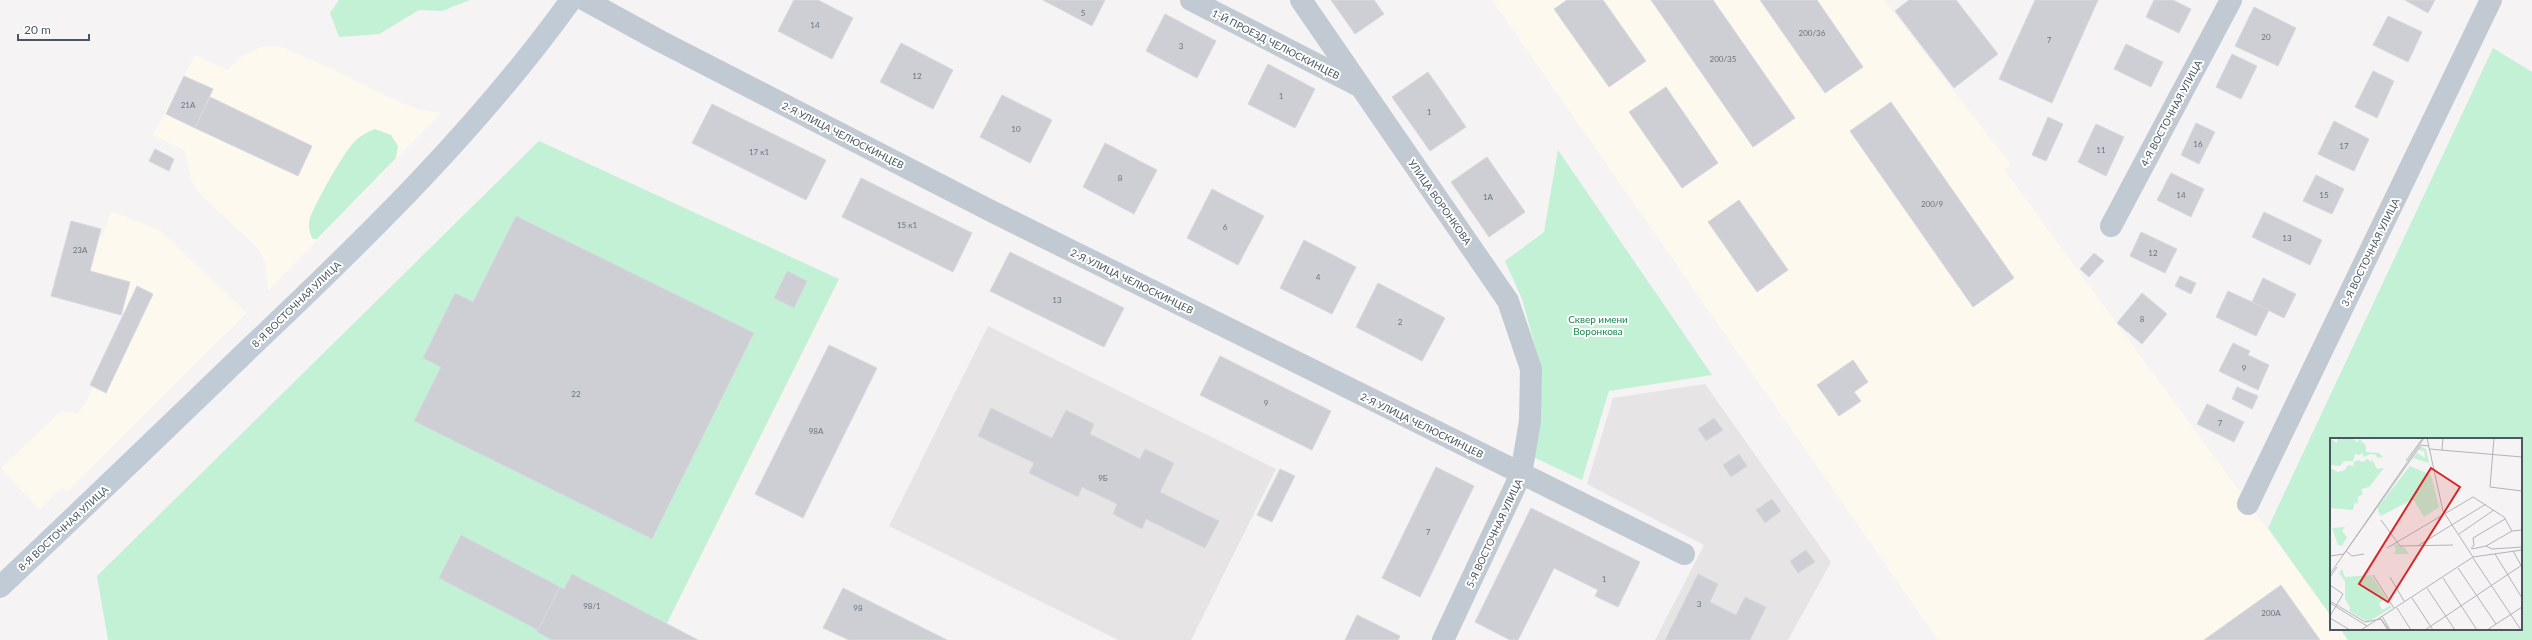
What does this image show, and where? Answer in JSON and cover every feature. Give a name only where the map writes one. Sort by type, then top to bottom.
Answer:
[{"type":"main road","name":"8-Я ВОСТОЧНАЯ УЛИЦА","points":[[0,587],[376,227],[442,157],[515,75],[571,0]]},
{"type":"street","name":"2-Я УЛИЦА ЧЕЛЮСКИНЦЕВ","points":[[585,0],[660,41],[975,203],[1684,554]]},
{"type":"street","name":"1-Й ПРОЕЗД ЧЕЛЮСКИНЦЕВ","points":[[1191,0],[1362,88]]},
{"type":"street","name":"УЛИЦА ВОРОНКОВА","points":[[1301,0],[1508,301],[1531,368],[1530,421]]},
{"type":"street","name":"4-Я ВОСТОЧНАЯ УЛИЦА","points":[[2110,226],[2231,0]]},
{"type":"street","name":"3-Я ВОСТОЧНАЯ УЛИЦА","points":[[2248,504],[2491,0]]},
{"type":"street","name":"5-Я ВОСТОЧНАЯ УЛИЦА","points":[[1443,640],[1521,474],[1530,421]]},
{"type":"shaded area","points":[[1492,0],[1884,0],[2010,164],[2005,171],[2330,615],[2330,630],[2341,630],[2348,640],[1938,640]]},
{"type":"shaded area","points":[[279,46],[326,66],[388,97],[417,109],[441,113],[268,291],[265,262],[258,249],[200,194],[191,180],[185,151],[153,135],[195,55],[227,70],[242,56],[262,47]]},
{"type":"shaded area","points":[[111,211],[161,231],[247,313],[67,492],[62,487],[39,510],[1,468],[62,410],[77,414],[86,402],[127,313],[118,308],[57,293],[73,228],[102,237]]},
{"type":"shaded area","points":[[988,326],[1276,469],[1191,640],[1118,640],[889,526]]},
{"type":"shaded area","points":[[1705,384],[1831,562],[1788,640],[1655,640],[1704,545],[1587,484],[1613,398]]},
{"type":"green space","points":[[339,0],[470,0],[442,11],[419,10],[379,34],[339,37],[330,13]]},
{"type":"green space","points":[[2493,48],[2532,72],[2532,640],[2348,640],[2341,630],[2522,630],[2522,438],[2330,438],[2330,615],[2268,528]]},
{"type":"green space","points":[[375,129],[391,135],[398,146],[396,158],[317,239],[313,239],[309,229],[309,223],[317,201],[349,148],[364,134]]},
{"type":"green space","points":[[539,141],[839,279],[667,623],[698,640],[108,640],[97,576]]},
{"type":"green space","name":"Сквер имени Воронкова","points":[[1558,150],[1712,375],[1609,391],[1582,480],[1531,456],[1541,368],[1522,299],[1505,261],[1544,232]]},
{"type":"building","points":[[794,0],[818,0],[853,18],[832,59],[778,31]]},
{"type":"building","points":[[1043,0],[1105,0],[1092,26]]},
{"type":"building","points":[[1331,0],[1374,0],[1384,14],[1355,34]]},
{"type":"building","points":[[1567,0],[1603,0],[1646,61],[1609,87],[1554,9]]},
{"type":"building","points":[[1651,0],[1713,0],[1795,118],[1753,147]]},
{"type":"building","points":[[1760,0],[1817,0],[1863,67],[1825,93]]},
{"type":"building","points":[[1909,0],[1956,0],[1998,54],[1954,88],[1895,11]]},
{"type":"building","points":[[2035,0],[2098,0],[2052,103],[1999,79]]},
{"type":"building","points":[[2154,0],[2173,0],[2191,9],[2179,33],[2146,17]]},
{"type":"building","points":[[2405,0],[2435,0],[2428,13]]},
{"type":"building","points":[[2254,7],[2296,28],[2278,66],[2235,46]]},
{"type":"building","points":[[1165,14],[1216,41],[1197,78],[1146,51]]},
{"type":"building","points":[[2388,16],[2422,32],[2408,62],[2373,45]]},
{"type":"building","points":[[901,43],[953,70],[933,109],[880,82]]},
{"type":"building","points":[[2126,44],[2163,62],[2151,87],[2114,69]]},
{"type":"building","points":[[2232,54],[2257,66],[2241,99],[2216,87]]},
{"type":"building","points":[[1268,64],[1315,89],[1295,128],[1248,104]]},
{"type":"building","points":[[2373,71],[2394,81],[2377,118],[2355,107]]},
{"type":"building","points":[[1428,72],[1466,127],[1430,151],[1392,97]]},
{"type":"building","points":[[184,76],[213,89],[195,128],[166,114]]},
{"type":"building","points":[[1666,87],[1718,163],[1682,188],[1629,112]]},
{"type":"building","points":[[1002,95],[1052,120],[1030,163],[980,137]]},
{"type":"building","points":[[210,97],[312,146],[298,176],[195,128]]},
{"type":"building","points":[[1891,102],[2014,278],[1973,307],[1850,131]]},
{"type":"building","points":[[712,104],[826,160],[806,200],[692,143]]},
{"type":"building","points":[[2048,117],[2063,124],[2046,161],[2032,155]]},
{"type":"building","points":[[2334,121],[2369,139],[2354,171],[2318,154]]},
{"type":"building","points":[[2196,123],[2215,132],[2199,164],[2181,155]]},
{"type":"building","points":[[2096,124],[2124,137],[2106,176],[2078,162]]},
{"type":"building","points":[[1105,143],[1157,170],[1134,214],[1083,187]]},
{"type":"building","points":[[155,149],[174,159],[169,171],[149,161]]},
{"type":"building","points":[[1487,157],[1525,212],[1489,237],[1451,182]]},
{"type":"building","points":[[2171,173],[2204,189],[2191,217],[2157,200]]},
{"type":"building","points":[[2316,175],[2344,189],[2332,214],[2303,201]]},
{"type":"building","points":[[861,178],[972,233],[953,272],[842,217]]},
{"type":"building","points":[[1212,189],[1264,216],[1238,265],[1187,238]]},
{"type":"building","points":[[1739,200],[1788,270],[1757,292],[1708,222]]},
{"type":"building","points":[[2264,212],[2322,240],[2310,265],[2252,237]]},
{"type":"building","points":[[516,216],[754,333],[652,539],[414,421],[441,367],[423,358],[455,293],[473,302]]},
{"type":"building","points":[[71,221],[101,229],[90,271],[130,282],[121,315],[51,296]]},
{"type":"building","points":[[2141,232],[2177,249],[2165,273],[2130,256]]},
{"type":"building","points":[[1304,240],[1356,267],[1332,314],[1280,288]]},
{"type":"building","points":[[1010,252],[1124,308],[1104,347],[990,291]]},
{"type":"building","points":[[2094,253],[2104,261],[2089,277],[2080,269]]},
{"type":"building","points":[[787,271],[807,281],[794,308],[774,298]]},
{"type":"building","points":[[2180,276],[2196,283],[2191,294],[2175,286]]},
{"type":"building","points":[[2263,278],[2296,294],[2284,318],[2252,302]]},
{"type":"building","points":[[1378,283],[1445,318],[1422,361],[1356,327]]},
{"type":"building","points":[[137,286],[153,294],[106,393],[90,385]]},
{"type":"building","points":[[2228,291],[2269,310],[2256,336],[2216,317]]},
{"type":"building","points":[[2142,293],[2167,314],[2142,344],[2117,323]]},
{"type":"building","points":[[2233,343],[2250,351],[2248,355],[2269,365],[2258,390],[2219,371]]},
{"type":"building","points":[[829,345],[877,368],[803,518],[755,494]]},
{"type":"building","points":[[1220,356],[1331,411],[1312,450],[1200,395]]},
{"type":"building","points":[[1853,360],[1868,382],[1854,392],[1861,401],[1839,416],[1817,385]]},
{"type":"building","points":[[2237,387],[2258,396],[2252,409],[2232,399]]},
{"type":"building","points":[[2207,404],[2244,422],[2234,442],[2197,424]]},
{"type":"building","points":[[991,408],[1052,438],[1066,410],[1094,424],[1090,434],[1140,459],[1145,449],[1174,463],[1160,492],[1219,521],[1205,548],[1146,519],[1142,529],[1113,514],[1117,504],[1082,487],[1078,497],[1029,473],[1034,463],[978,436]]},
{"type":"building","points":[[1714,418],[1723,430],[1706,441],[1698,429]]},
{"type":"building","points":[[1739,454],[1747,466],[1731,477],[1723,465]]},
{"type":"building","points":[[1436,467],[1474,486],[1420,597],[1382,578]]},
{"type":"building","points":[[1280,469],[1295,476],[1272,522],[1257,515]]},
{"type":"building","points":[[1772,499],[1781,511],[1765,523],[1756,510]]},
{"type":"building","points":[[1531,508],[1640,562],[1618,607],[1595,596],[1598,590],[1554,568],[1518,640],[1510,640],[1475,622]]},
{"type":"building","points":[[461,535],[560,587],[538,630],[439,578]]},
{"type":"building","points":[[1806,550],[1815,562],[1798,573],[1790,561]]},
{"type":"building","points":[[572,574],[698,640],[552,640],[537,632],[560,587],[564,589]]},
{"type":"building","points":[[1698,574],[1718,584],[1710,602],[1736,615],[1745,597],[1766,607],[1750,640],[1665,640]]},
{"type":"building","points":[[2281,585],[2320,640],[2204,640]]},
{"type":"building","points":[[843,588],[947,640],[849,640],[823,628]]},
{"type":"building","points":[[1357,615],[1400,636],[1398,640],[1345,640]]}]
